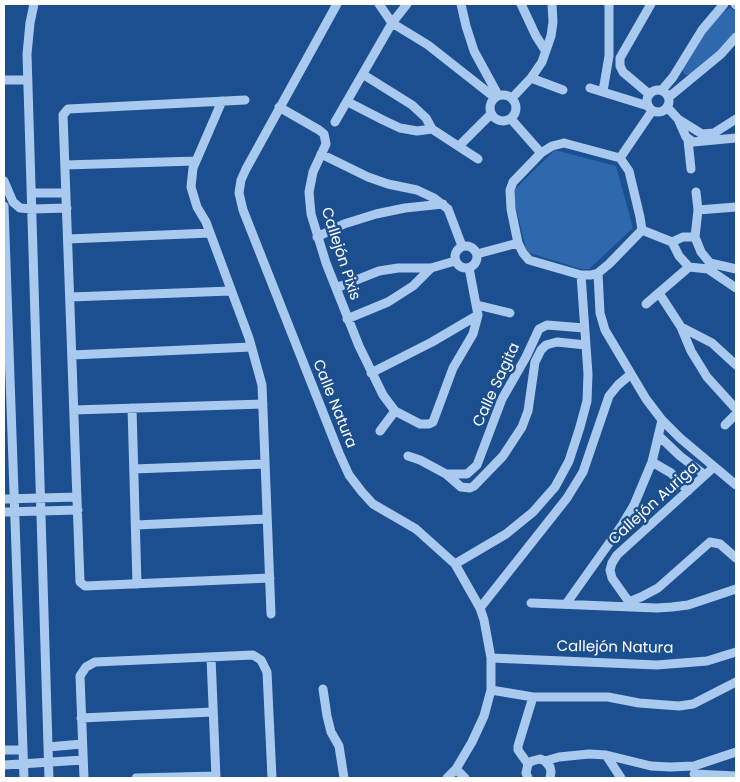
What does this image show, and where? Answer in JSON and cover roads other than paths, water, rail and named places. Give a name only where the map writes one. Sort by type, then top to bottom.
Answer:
[{"type":"street","points":[[34,4],[27,54],[48,778]]},
{"type":"street","name":"Calle Natura","points":[[337,4],[279,107],[241,180],[239,194],[243,210],[335,444],[350,475],[373,504],[416,529],[455,564],[480,608],[491,658],[491,690],[484,716],[472,742],[456,769],[447,778]]},
{"type":"street","points":[[379,4],[392,23],[428,45],[496,96]]},
{"type":"street","points":[[335,122],[364,75],[392,23],[407,4]]},
{"type":"street","points":[[461,4],[474,51],[496,96]]},
{"type":"street","points":[[521,4],[536,36],[545,50]]},
{"type":"street","points":[[512,98],[531,78],[542,62],[551,36],[553,22],[552,4]]},
{"type":"street","points":[[603,91],[609,56],[609,4]]},
{"type":"street","points":[[649,94],[623,72],[620,66],[620,58],[651,4]]},
{"type":"street","points":[[662,90],[680,67],[702,30],[724,4]]},
{"type":"street","points":[[668,108],[669,98],[721,54],[736,37]]},
{"type":"street","points":[[680,67],[681,77],[690,79]]},
{"type":"street","points":[[364,75],[412,105],[426,118],[432,129],[478,159]]},
{"type":"street","points":[[531,78],[563,90]]},
{"type":"street","points":[[4,80],[28,80]]},
{"type":"street","points":[[590,88],[661,112],[668,108]]},
{"type":"street","points":[[620,158],[650,108],[647,98],[649,94],[655,90],[662,90],[669,98]]},
{"type":"street","points":[[503,94],[512,98],[516,109],[511,119],[500,121],[491,114],[489,105],[496,96],[503,94]]},
{"type":"street","points":[[245,100],[68,109],[63,115],[80,582],[85,586],[270,578]]},
{"type":"street","points":[[222,101],[193,168],[191,188],[231,291],[262,385],[271,614]]},
{"type":"street","points":[[348,102],[400,128],[417,131],[432,129]]},
{"type":"street","name":"Callejón Pixis","points":[[279,107],[319,130],[328,139],[313,172],[308,192],[317,236],[347,319],[383,395],[395,411],[420,424],[433,422],[453,368],[472,334],[478,315],[468,268]]},
{"type":"street","points":[[668,108],[697,132],[710,138]]},
{"type":"street","points":[[459,146],[491,114]]},
{"type":"street","points":[[678,118],[688,140],[692,169]]},
{"type":"street","points":[[511,119],[541,153]]},
{"type":"street","points":[[710,138],[736,120]]},
{"type":"street","points":[[688,140],[693,142],[710,138],[736,138]]},
{"type":"street","points":[[564,143],[620,158],[628,171],[642,230],[609,264],[598,273],[591,275],[581,275],[529,260],[518,243],[510,209],[510,190],[514,182],[541,153],[552,146],[564,143]]},
{"type":"street","points":[[321,154],[368,177],[426,193],[443,204],[453,218],[462,246]]},
{"type":"street","points":[[65,165],[196,162]]},
{"type":"street","points":[[4,181],[13,202],[20,208],[67,208]]},
{"type":"street","points":[[696,192],[698,210],[695,237],[701,252],[709,266],[736,288]]},
{"type":"street","points":[[32,193],[66,193]]},
{"type":"street","points":[[317,236],[344,224],[376,214],[405,208],[443,204]]},
{"type":"street","points":[[4,206],[9,499],[14,512],[24,778]]},
{"type":"street","points":[[698,210],[736,207]]},
{"type":"street","points":[[642,230],[672,242],[679,256],[689,266]]},
{"type":"street","points":[[68,239],[210,233]]},
{"type":"street","points":[[672,242],[683,237],[695,237]]},
{"type":"street","points":[[477,254],[518,243]]},
{"type":"street","points":[[462,246],[471,247],[477,254],[476,263],[468,268],[460,267],[455,261],[456,251],[462,246]]},
{"type":"street","points":[[336,288],[379,271],[398,268],[431,268],[455,261]]},
{"type":"street","points":[[646,304],[689,266],[736,269]]},
{"type":"street","points":[[347,319],[388,302],[413,286],[431,268]]},
{"type":"street","points":[[598,273],[600,313],[605,330],[646,399],[662,420],[714,467],[735,483]]},
{"type":"street","points":[[455,564],[506,534],[534,512],[555,487],[569,461],[587,401],[588,374],[581,275]]},
{"type":"street","points":[[70,297],[231,291]]},
{"type":"street","points":[[659,293],[681,327],[707,377],[736,408]]},
{"type":"street","points":[[477,304],[510,313]]},
{"type":"street","points":[[371,373],[432,342],[478,315]]},
{"type":"street","name":"Calle Sagita","points":[[477,465],[502,399],[526,357],[535,334],[543,325],[584,328]]},
{"type":"street","points":[[681,327],[712,343],[736,364]]},
{"type":"street","points":[[408,456],[446,474],[461,486],[470,488],[480,481],[504,456],[522,427],[528,411],[535,362],[541,350],[551,342],[586,345]]},
{"type":"street","points":[[72,355],[251,347]]},
{"type":"street","points":[[526,357],[535,362]]},
{"type":"street","points":[[480,608],[566,498],[582,472],[609,396],[631,374]]},
{"type":"street","points":[[74,410],[263,404]]},
{"type":"street","points":[[132,408],[137,584]]},
{"type":"street","points":[[380,431],[395,411]]},
{"type":"street","points":[[724,425],[736,414]]},
{"type":"street","name":"Callejón Auriga","points":[[566,604],[622,525],[642,488],[652,462],[662,420]]},
{"type":"street","points":[[659,436],[680,456],[705,475]]},
{"type":"street","points":[[652,462],[671,473],[688,491]]},
{"type":"street","points":[[134,469],[265,464]]},
{"type":"street","points":[[446,474],[467,474],[477,465],[489,471]]},
{"type":"street","name":"Callejón Auriga","points":[[631,604],[612,578],[610,570],[612,563],[627,544],[714,467]]},
{"type":"street","points":[[9,499],[77,497]]},
{"type":"street","points":[[4,512],[78,510]]},
{"type":"street","points":[[136,525],[267,519]]},
{"type":"street","points":[[631,604],[658,588],[710,542],[720,544],[736,558]]},
{"type":"street","points":[[532,603],[631,604],[657,608],[688,605],[736,589]]},
{"type":"street","name":"Callejón Natura","points":[[491,658],[657,665],[707,661],[736,652]]},
{"type":"street","points":[[84,778],[80,676],[86,667],[95,662],[253,655],[261,660],[267,672],[272,778]]},
{"type":"street","points":[[136,778],[216,777],[211,657]]},
{"type":"street","points":[[491,690],[533,697],[608,696],[639,703],[678,706],[693,704],[736,682]]},
{"type":"street","points":[[323,689],[331,732],[339,746],[344,778]]},
{"type":"street","points":[[528,778],[526,773],[528,764],[518,750],[518,746],[533,697]]},
{"type":"street","points":[[81,718],[213,712]]},
{"type":"street","points":[[48,747],[82,744]]},
{"type":"street","points":[[4,750],[23,750]]},
{"type":"street","points":[[694,773],[736,752]]},
{"type":"street","points":[[528,764],[536,760],[544,761],[573,755],[606,755],[651,766],[670,767],[694,773],[736,776]]},
{"type":"street","points":[[606,755],[621,778]]},
{"type":"street","points":[[4,765],[83,760]]},
{"type":"street","points":[[544,761],[550,767],[552,778]]},
{"type":"street","points":[[456,769],[465,778]]}]
